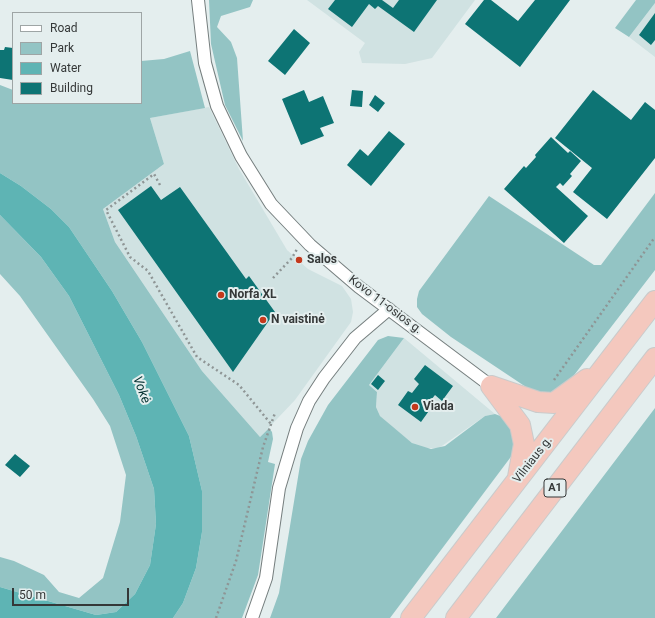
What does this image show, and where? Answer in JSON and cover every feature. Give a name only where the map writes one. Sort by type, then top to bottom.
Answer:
[{"type":"highway","name":"Vilniaus g.","points":[[411,618],[655,301]]},
{"type":"highway","points":[[491,386],[538,402],[554,403],[579,386],[614,355]]},
{"type":"highway","name":"A1","points":[[456,618],[655,358]]},
{"type":"highway","points":[[491,386],[520,425],[524,444],[518,480]]},
{"type":"street","name":"Kovo 11-osios g.","points":[[198,0],[205,63],[217,106],[241,156],[272,204],[303,239],[359,287],[491,386]]},
{"type":"street","points":[[252,618],[266,578],[279,488],[297,428],[309,401],[324,378],[355,338],[389,309]]},
{"type":"path","points":[[160,185],[154,174],[106,210],[130,256],[148,271],[197,357],[239,385],[271,424]]},
{"type":"path","points":[[538,402],[655,237]]},
{"type":"path","points":[[273,278],[292,258],[303,239]]},
{"type":"path","points":[[216,618],[236,562],[263,447],[275,413]]},
{"type":"shaded area","points":[[307,0],[475,0],[432,58],[405,64],[362,63],[359,52],[365,43]]},
{"type":"shaded area","points":[[655,3],[655,57],[629,37]]},
{"type":"shaded area","points":[[209,107],[239,169],[287,250],[308,269],[342,286],[351,299],[353,312],[351,322],[295,400],[260,437],[202,371],[115,242],[103,209],[164,164],[150,118]]},
{"type":"shaded area","points":[[404,338],[495,414],[485,416],[439,448],[421,448],[412,443],[392,427],[380,416],[376,407],[377,392],[369,385]]},
{"type":"green space","points":[[209,0],[253,0],[250,7],[221,16],[217,27],[231,42],[237,58],[243,141],[225,105],[211,44]]},
{"type":"green space","points":[[636,0],[655,0],[655,3],[629,37],[615,28]]},
{"type":"green space","points":[[190,51],[205,108],[150,118],[164,164],[103,209],[115,242],[202,371],[260,437],[269,428],[272,432],[273,439],[268,462],[275,464],[258,575],[242,618],[173,618],[183,603],[196,568],[202,532],[202,491],[189,436],[142,342],[112,291],[69,227],[51,209],[21,186],[0,173],[0,85],[12,90],[12,104],[142,104],[142,61],[164,59]]},
{"type":"green space","points":[[655,193],[655,270],[568,383],[552,394],[532,391],[451,337],[422,314],[417,307],[419,291],[489,196],[594,265],[601,265]]},
{"type":"green space","points":[[0,215],[41,257],[69,296],[119,395],[136,436],[154,489],[156,524],[150,565],[135,594],[116,612],[96,615],[0,587],[0,557],[14,561],[44,575],[59,592],[79,598],[103,578],[120,522],[126,475],[110,426],[93,399],[20,296],[0,274]]},
{"type":"green space","points":[[388,336],[404,338],[369,385],[377,392],[376,407],[380,416],[412,443],[431,449],[445,446],[485,416],[495,414],[503,417],[515,432],[513,454],[390,618],[270,618],[279,593],[301,459],[308,441],[328,405],[378,340]]},
{"type":"green space","points":[[655,408],[655,618],[496,618]]},
{"type":"water","name":"Vokė","points":[[0,173],[21,186],[51,209],[69,227],[112,291],[142,342],[189,436],[202,491],[202,532],[196,568],[183,603],[173,618],[0,618],[0,587],[96,615],[116,612],[135,594],[150,565],[156,524],[154,489],[136,436],[119,395],[69,296],[41,257],[0,215]]},
{"type":"building","points":[[335,0],[382,0],[393,8],[399,0],[437,0],[414,32],[378,6],[375,9],[369,4],[352,27],[328,9]]},
{"type":"building","points":[[484,0],[491,0],[518,21],[535,0],[570,0],[520,67],[465,24]]},
{"type":"building","points":[[655,13],[655,40],[651,45],[639,35]]},
{"type":"building","points":[[294,29],[310,43],[285,75],[268,61]]},
{"type":"building","points":[[5,47],[12,48],[12,80],[0,78],[0,50],[4,50]]},
{"type":"building","points":[[304,90],[309,102],[323,96],[334,123],[320,128],[324,136],[301,145],[282,99]]},
{"type":"building","points":[[352,90],[363,91],[362,107],[350,106]]},
{"type":"building","points":[[593,90],[631,120],[645,102],[655,110],[655,158],[607,219],[573,192],[592,168],[555,138]]},
{"type":"building","points":[[375,95],[385,103],[378,112],[369,105]]},
{"type":"building","points":[[389,131],[405,144],[371,186],[347,165],[360,149],[368,156]]},
{"type":"building","points":[[551,137],[568,153],[570,151],[581,161],[570,174],[572,176],[563,186],[560,183],[556,187],[588,216],[564,243],[504,189],[524,166],[526,168],[536,157],[535,155]]},
{"type":"building","name":"Norfa XL","points":[[151,186],[161,200],[180,187],[246,279],[249,276],[275,312],[233,372],[118,210]]},
{"type":"building","points":[[425,365],[453,386],[442,401],[435,395],[427,405],[431,408],[421,422],[398,405],[408,391],[412,393],[419,384],[414,379]]},
{"type":"building","points":[[378,375],[385,381],[378,390],[371,384]]},
{"type":"building","points":[[15,454],[30,466],[20,477],[5,465]]},
{"type":"place","name":"Salos","points":[[299,260]]},
{"type":"place","name":"Norfa XL","points":[[221,295]]},
{"type":"place","name":"N vaistinė","points":[[263,320]]},
{"type":"place","name":"Viada","points":[[415,407]]}]
